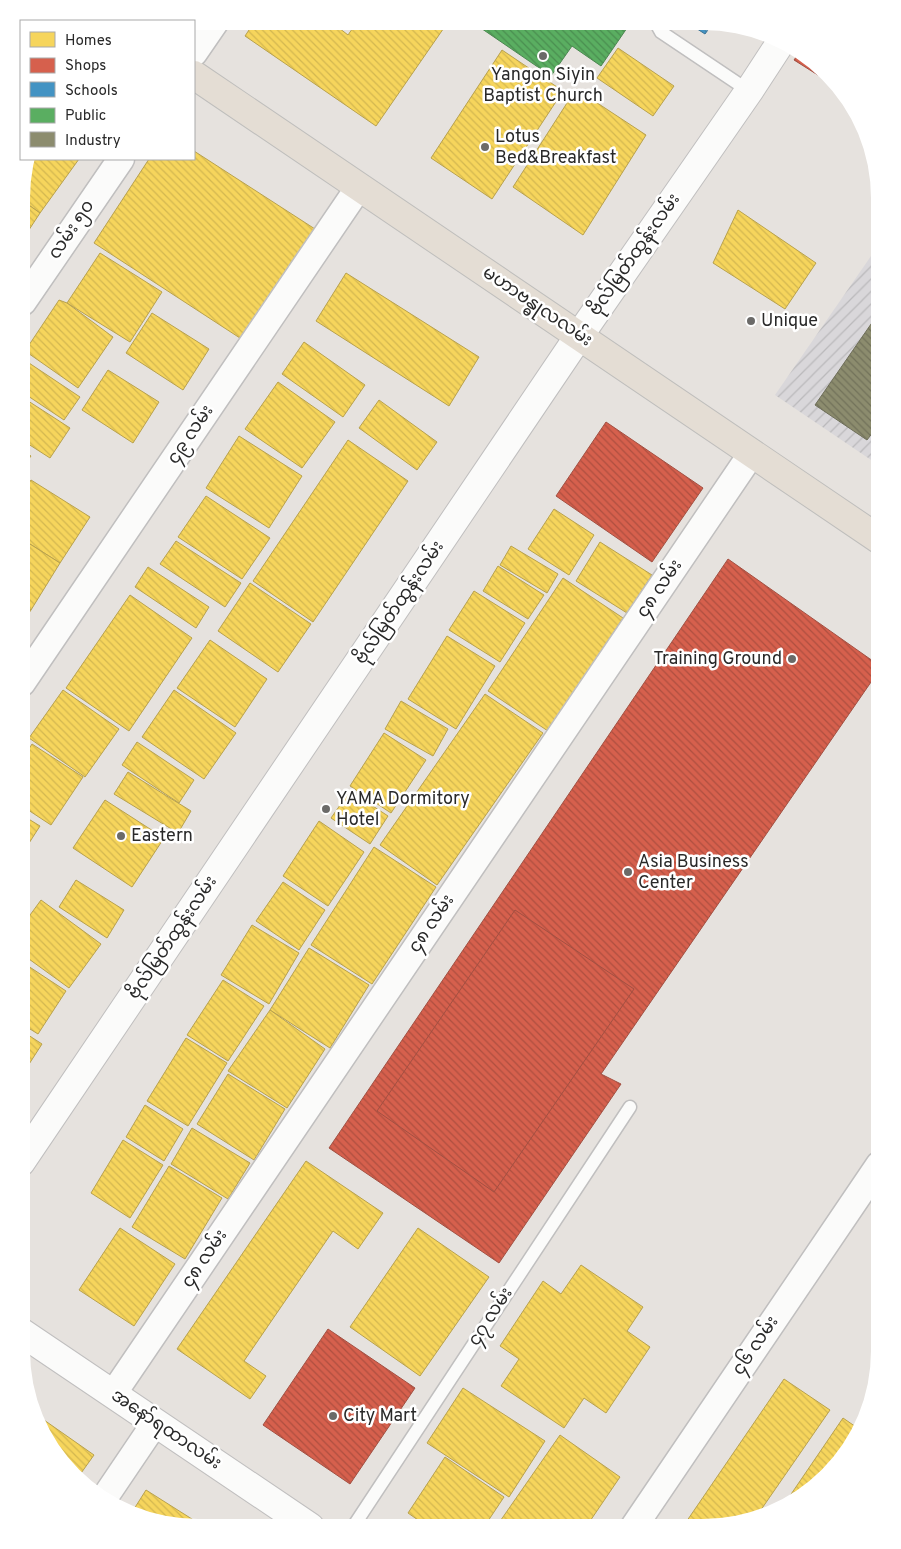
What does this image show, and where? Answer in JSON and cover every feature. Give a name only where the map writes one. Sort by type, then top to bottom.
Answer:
[{"type":"main road","name":"ဗိုလ်မြတ်ထွန်းလမ်း","points":[[30,1150],[579,336],[777,48]]},
{"type":"main road","name":"မဟာဗန္ဓုလလမ်း","points":[[195,76],[871,534]]},
{"type":"main road","name":"အနော်ရထာလမ်း","points":[[30,1338],[298,1519]]},
{"type":"street","points":[[195,52],[210,30]]},
{"type":"street","name":"လမ်း ၅၀","points":[[30,292],[120,160]]},
{"type":"street","name":"၄၉ လမ်း","points":[[30,671],[360,188]]},
{"type":"street","name":"၄၈ လမ်း","points":[[113,1394],[752,453]]},
{"type":"street","name":"၄၆ လမ်း","points":[[639,1519],[871,1177]]},
{"type":"street","points":[[108,1492],[155,1423]]},
{"type":"lane","points":[[660,30],[749,91]]},
{"type":"lane","name":"၄၇ လမ်း","points":[[358,1519],[630,1107]]},
{"type":"shaded area","points":[[871,256],[871,460],[775,395]]},
{"type":"building: Homes","points":[[249,30],[342,30],[348,35],[351,30],[442,30],[376,126],[245,36]]},
{"type":"building: Homes","points":[[618,48],[674,86],[653,116],[597,78]]},
{"type":"building: Homes","points":[[502,50],[563,91],[492,199],[431,158]]},
{"type":"building: Homes","points":[[576,89],[646,135],[583,235],[513,187]]},
{"type":"building: Homes","points":[[195,152],[315,229],[243,340],[94,243],[148,160],[195,160]]},
{"type":"building: Homes","points":[[35,160],[78,160],[40,213],[30,206],[31,176]]},
{"type":"building: Homes","points":[[30,206],[40,213],[30,228]]},
{"type":"building: Homes","points":[[738,210],[816,263],[785,309],[713,263]]},
{"type":"building: Homes","points":[[100,253],[162,292],[130,342],[67,303]]},
{"type":"building: Homes","points":[[346,273],[479,357],[449,406],[316,321]]},
{"type":"building: Homes","points":[[59,300],[67,303],[113,337],[78,388],[30,354],[30,344]]},
{"type":"building: Homes","points":[[152,313],[209,349],[183,390],[126,353]]},
{"type":"building: Homes","points":[[304,342],[365,385],[343,417],[282,374]]},
{"type":"building: Homes","points":[[30,364],[80,397],[64,420],[30,397]]},
{"type":"building: Homes","points":[[108,370],[159,402],[133,443],[82,410]]},
{"type":"building: Homes","points":[[278,382],[335,422],[302,468],[245,429]]},
{"type":"building: Homes","points":[[379,400],[437,442],[417,470],[359,428]]},
{"type":"building: Homes","points":[[30,402],[70,428],[50,458],[30,445]]},
{"type":"building: Homes","points":[[239,436],[302,476],[269,528],[206,488]]},
{"type":"building: Homes","points":[[348,440],[408,481],[313,622],[253,581]]},
{"type":"building: Homes","points":[[31,480],[90,517],[60,563],[30,544]]},
{"type":"building: Homes","points":[[206,496],[270,538],[242,579],[178,537]]},
{"type":"building: Homes","points":[[554,509],[594,535],[569,575],[528,549]]},
{"type":"building: Homes","points":[[176,541],[241,583],[225,607],[160,564]]},
{"type":"building: Homes","points":[[600,542],[652,575],[627,613],[576,581]]},
{"type":"building: Homes","points":[[30,544],[60,563],[30,609]]},
{"type":"building: Homes","points":[[511,546],[558,574],[547,593],[500,565]]},
{"type":"building: Homes","points":[[498,566],[544,595],[528,619],[483,591]]},
{"type":"building: Homes","points":[[148,567],[209,607],[196,628],[135,587]]},
{"type":"building: Homes","points":[[563,578],[623,618],[548,731],[488,691]]},
{"type":"building: Homes","points":[[250,583],[311,624],[278,672],[218,631]]},
{"type":"building: Homes","points":[[474,591],[525,623],[500,662],[449,630]]},
{"type":"building: Homes","points":[[130,595],[192,638],[129,731],[66,688]]},
{"type":"building: Homes","points":[[447,636],[495,666],[456,729],[408,699]]},
{"type":"building: Homes","points":[[210,640],[267,679],[235,727],[177,688]]},
{"type":"building: Homes","points":[[63,690],[119,729],[85,777],[30,739]]},
{"type":"building: Homes","points":[[174,690],[236,733],[204,779],[142,737]]},
{"type":"building: Homes","points":[[485,694],[543,733],[437,885],[380,845]]},
{"type":"building: Homes","points":[[401,701],[448,729],[433,756],[385,729]]},
{"type":"building: Homes","points":[[384,733],[426,760],[391,813],[350,786]]},
{"type":"building: Homes","points":[[137,742],[194,780],[179,803],[122,765]]},
{"type":"building: Homes","points":[[32,744],[83,777],[51,825],[30,811],[30,747]]},
{"type":"building: Homes","points":[[128,772],[191,811],[178,833],[114,794]]},
{"type":"building: Homes","points":[[350,791],[388,816],[370,844],[331,818]]},
{"type":"building: Homes","points":[[105,800],[164,838],[132,887],[73,848]]},
{"type":"building: Homes","points":[[30,820],[40,826],[30,842]]},
{"type":"building: Homes","points":[[319,821],[364,852],[328,906],[283,876]]},
{"type":"building: Homes","points":[[374,847],[436,887],[372,984],[311,945]]},
{"type":"building: Homes","points":[[76,880],[124,910],[107,938],[59,907]]},
{"type":"building: Homes","points":[[283,882],[325,910],[299,950],[256,921]]},
{"type":"building: Homes","points":[[41,900],[101,944],[69,988],[30,960],[30,915]]},
{"type":"building: Homes","points":[[252,925],[299,953],[269,1004],[221,975]]},
{"type":"building: Homes","points":[[309,948],[369,985],[330,1048],[270,1010]]},
{"type":"building: Homes","points":[[30,967],[66,991],[38,1034],[30,1029]]},
{"type":"building: Homes","points":[[223,980],[264,1006],[228,1061],[187,1035]]},
{"type":"building: Homes","points":[[270,1010],[325,1049],[287,1108],[228,1071]]},
{"type":"building: Homes","points":[[30,1036],[42,1044],[30,1063]]},
{"type":"building: Homes","points":[[186,1038],[227,1063],[188,1126],[147,1101]]},
{"type":"building: Homes","points":[[228,1074],[285,1109],[254,1160],[197,1124]]},
{"type":"building: Homes","points":[[145,1105],[183,1129],[164,1161],[126,1137]]},
{"type":"building: Homes","points":[[192,1128],[250,1163],[228,1199],[171,1164]]},
{"type":"building: Homes","points":[[123,1140],[163,1165],[130,1218],[91,1193]]},
{"type":"building: Homes","points":[[306,1161],[383,1213],[358,1249],[333,1231],[244,1361],[266,1376],[250,1399],[177,1349]]},
{"type":"building: Homes","points":[[169,1166],[222,1198],[185,1259],[132,1227]]},
{"type":"building: Homes","points":[[120,1228],[175,1264],[134,1326],[79,1290]]},
{"type":"building: Homes","points":[[418,1228],[489,1277],[420,1376],[350,1327]]},
{"type":"building: Homes","points":[[581,1265],[643,1307],[627,1331],[650,1347],[606,1413],[584,1398],[564,1428],[501,1386],[519,1359],[500,1346],[543,1281],[561,1294]]},
{"type":"building: Homes","points":[[784,1379],[830,1410],[762,1508],[725,1518],[688,1519]]},
{"type":"building: Homes","points":[[463,1388],[545,1441],[509,1497],[427,1443]]},
{"type":"building: Homes","points":[[843,1418],[854,1425],[836,1453],[822,1470],[792,1493]]},
{"type":"building: Homes","points":[[46,1422],[94,1455],[82,1472],[65,1453]]},
{"type":"building: Homes","points":[[560,1435],[620,1477],[591,1519],[502,1519]]},
{"type":"building: Homes","points":[[445,1457],[504,1497],[489,1519],[417,1519],[408,1513]]},
{"type":"building: Homes","points":[[146,1490],[191,1519],[176,1518],[136,1507]]},
{"type":"building: Shops","points":[[795,58],[815,73],[794,60]]},
{"type":"building: Shops","points":[[606,422],[703,488],[652,562],[556,496]]},
{"type":"building: Shops","name":"Asia Business Center","points":[[728,559],[871,660],[871,682],[601,1074],[621,1084],[499,1263],[329,1148]]},
{"type":"building: Shops","points":[[515,910],[634,989],[494,1192],[377,1111]]},
{"type":"building: Shops","points":[[328,1329],[415,1388],[350,1484],[263,1425]]},
{"type":"building: Schools","points":[[699,30],[708,30],[705,34]]},
{"type":"building: Public","name":"Yangon Siyin Baptist Church","points":[[484,30],[626,30],[601,66],[572,46],[551,76]]},
{"type":"building: Industry","points":[[871,324],[871,435],[867,440],[815,405]]},
{"type":"place","name":"Yangon Siyin Baptist Church","points":[[543,56]]},
{"type":"place","name":"Lotus Bed&Breakfast","points":[[485,147]]},
{"type":"place","name":"Unique","points":[[751,321]]},
{"type":"place","name":"Training Ground","points":[[792,659]]},
{"type":"place","name":"YAMA Dormitory Hotel","points":[[326,809]]},
{"type":"place","name":"Eastern","points":[[121,836]]},
{"type":"place","name":"Asia Business Center","points":[[628,872]]},
{"type":"place","name":"City Mart","points":[[333,1416]]}]
